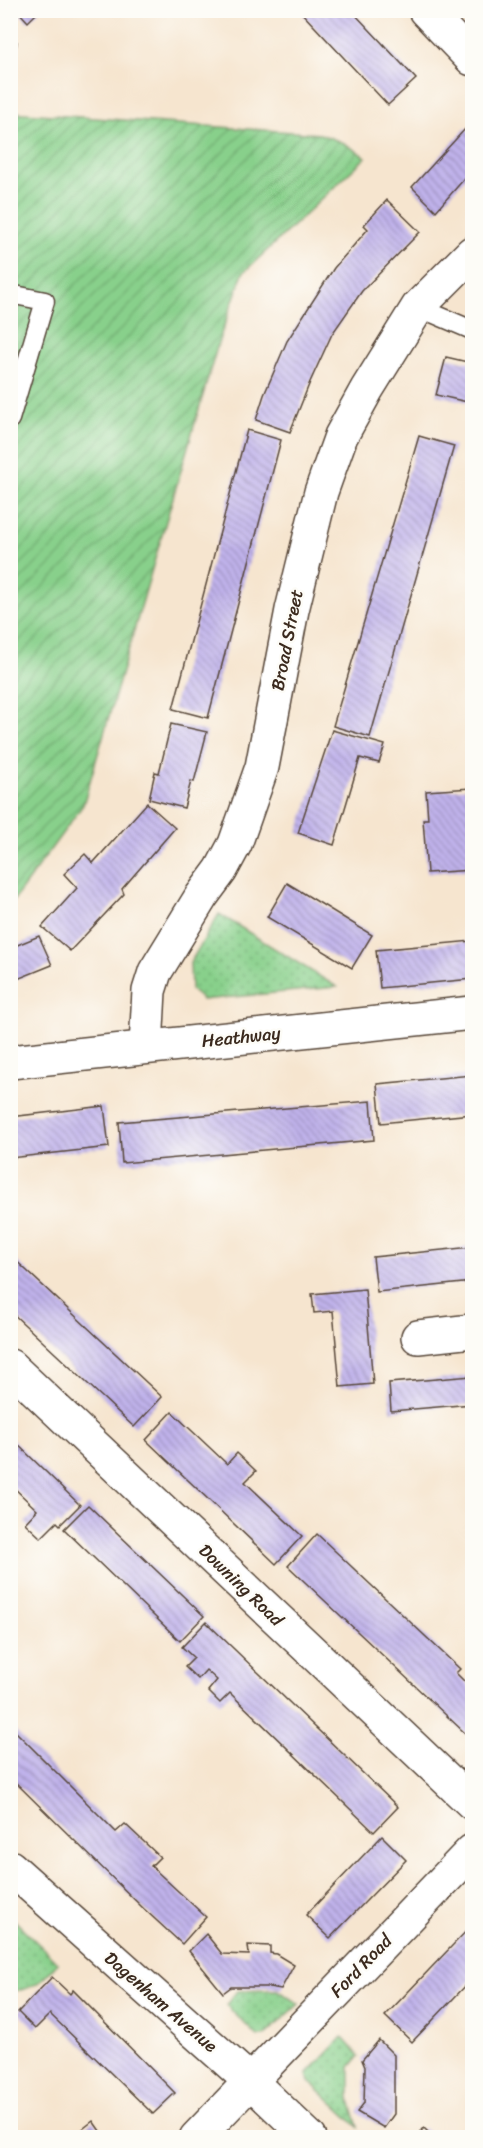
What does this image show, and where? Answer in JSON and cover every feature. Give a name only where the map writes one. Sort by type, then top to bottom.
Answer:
[{"type":"street","points":[[426,10],[471,55]]},
{"type":"street","name":"Broad Street","points":[[146,1047],[149,991],[155,972],[201,897],[221,870],[235,844],[262,767],[295,599],[321,492],[340,436],[418,307],[472,253]]},
{"type":"street","name":"Heathway","points":[[10,1062],[472,1013]]},
{"type":"street","points":[[418,1337],[472,1331]]},
{"type":"street","name":"Downing Road","points":[[10,1366],[472,1803]]},
{"type":"street","name":"Ford Road","points":[[196,2138],[472,1851]]},
{"type":"street","name":"Dagenham Avenue","points":[[10,1867],[250,2081],[310,2138]]},
{"type":"lane","points":[[10,294],[45,302],[10,419]]},
{"type":"lane","points":[[418,307],[472,330]]},
{"type":"green space","points":[[11,112],[320,134],[344,143],[366,157],[243,273],[220,337],[83,805],[11,904]]},
{"type":"green space","points":[[219,914],[337,987],[202,1000],[191,990],[190,963]]},
{"type":"green space","points":[[11,1917],[58,1963],[38,1983],[26,1989],[11,1991]]},
{"type":"green space","points":[[277,1990],[299,2004],[264,2036],[254,2033],[226,2005],[237,1991]]},
{"type":"green space","points":[[342,2037],[359,2056],[350,2067],[350,2100],[358,2127],[309,2082],[307,2074]]},
{"type":"building","points":[[17,10],[40,10],[28,22]]},
{"type":"building","points":[[299,10],[351,10],[416,79],[388,105]]},
{"type":"building","points":[[10,41],[17,42],[12,76],[10,76]]},
{"type":"building","points":[[466,128],[472,133],[472,170],[436,211],[412,187]]},
{"type":"building","points":[[387,200],[420,232],[362,291],[332,334],[290,432],[256,420],[287,341],[334,268],[368,229],[364,225]]},
{"type":"building","points":[[446,357],[472,363],[472,403],[436,395]]},
{"type":"building","points":[[247,430],[281,440],[208,718],[173,709]]},
{"type":"building","points":[[419,436],[454,446],[370,737],[333,726]]},
{"type":"building","points":[[171,724],[207,732],[194,782],[191,781],[184,808],[149,799],[155,772],[159,773]]},
{"type":"building","points":[[332,730],[385,745],[379,763],[360,758],[334,845],[298,833]]},
{"type":"building","points":[[472,788],[472,870],[427,873],[423,819],[428,819],[426,791]]},
{"type":"building","points":[[147,803],[175,828],[122,889],[124,894],[70,951],[42,927],[77,888],[64,874],[85,854],[93,863]]},
{"type":"building","points":[[287,883],[372,935],[352,968],[267,917]]},
{"type":"building","points":[[39,936],[52,965],[10,982],[10,948]]},
{"type":"building","points":[[472,941],[472,979],[380,988],[376,950]]},
{"type":"building","points":[[472,1075],[472,1114],[381,1123],[377,1084]]},
{"type":"building","points":[[371,1101],[374,1140],[122,1163],[119,1122]]},
{"type":"building","points":[[104,1106],[109,1147],[10,1158],[10,1117]]},
{"type":"building","points":[[472,1247],[472,1282],[377,1292],[373,1257]]},
{"type":"building","points":[[10,1255],[162,1397],[134,1427],[10,1311]]},
{"type":"building","points":[[365,1289],[373,1384],[340,1387],[333,1311],[314,1313],[312,1294]]},
{"type":"building","points":[[472,1376],[472,1404],[391,1411],[389,1383]]},
{"type":"building","points":[[172,1412],[227,1464],[237,1453],[256,1471],[245,1482],[302,1536],[276,1564],[146,1440]]},
{"type":"building","points":[[10,1437],[80,1505],[60,1525],[57,1522],[41,1538],[25,1523],[37,1510],[10,1484]]},
{"type":"building","points":[[88,1505],[204,1616],[180,1641],[64,1529]]},
{"type":"building","points":[[317,1534],[460,1669],[456,1673],[472,1689],[472,1727],[466,1734],[288,1566]]},
{"type":"building","points":[[206,1622],[398,1807],[374,1832],[230,1693],[220,1703],[208,1691],[217,1680],[206,1670],[198,1679],[185,1667],[194,1658],[182,1647]]},
{"type":"building","points":[[10,1726],[116,1832],[125,1824],[160,1857],[151,1866],[206,1917],[182,1944],[10,1777]]},
{"type":"building","points":[[382,1836],[406,1860],[330,1938],[306,1915]]},
{"type":"building","points":[[472,1925],[472,1979],[412,2042],[385,2016]]},
{"type":"building","points":[[206,1934],[222,1954],[249,1955],[248,1945],[270,1946],[270,1953],[294,1965],[281,1989],[231,1987],[223,1993],[189,1951]]},
{"type":"building","points":[[52,1977],[70,1994],[73,1990],[175,2093],[153,2114],[50,2014],[35,2029],[18,2012]]},
{"type":"building","points":[[379,2040],[394,2055],[394,2114],[384,2128],[357,2112],[364,2103],[365,2067],[362,2060]]},
{"type":"building","points":[[93,2121],[105,2138],[71,2138]]},
{"type":"building","points":[[424,2128],[434,2138],[415,2138]]}]
